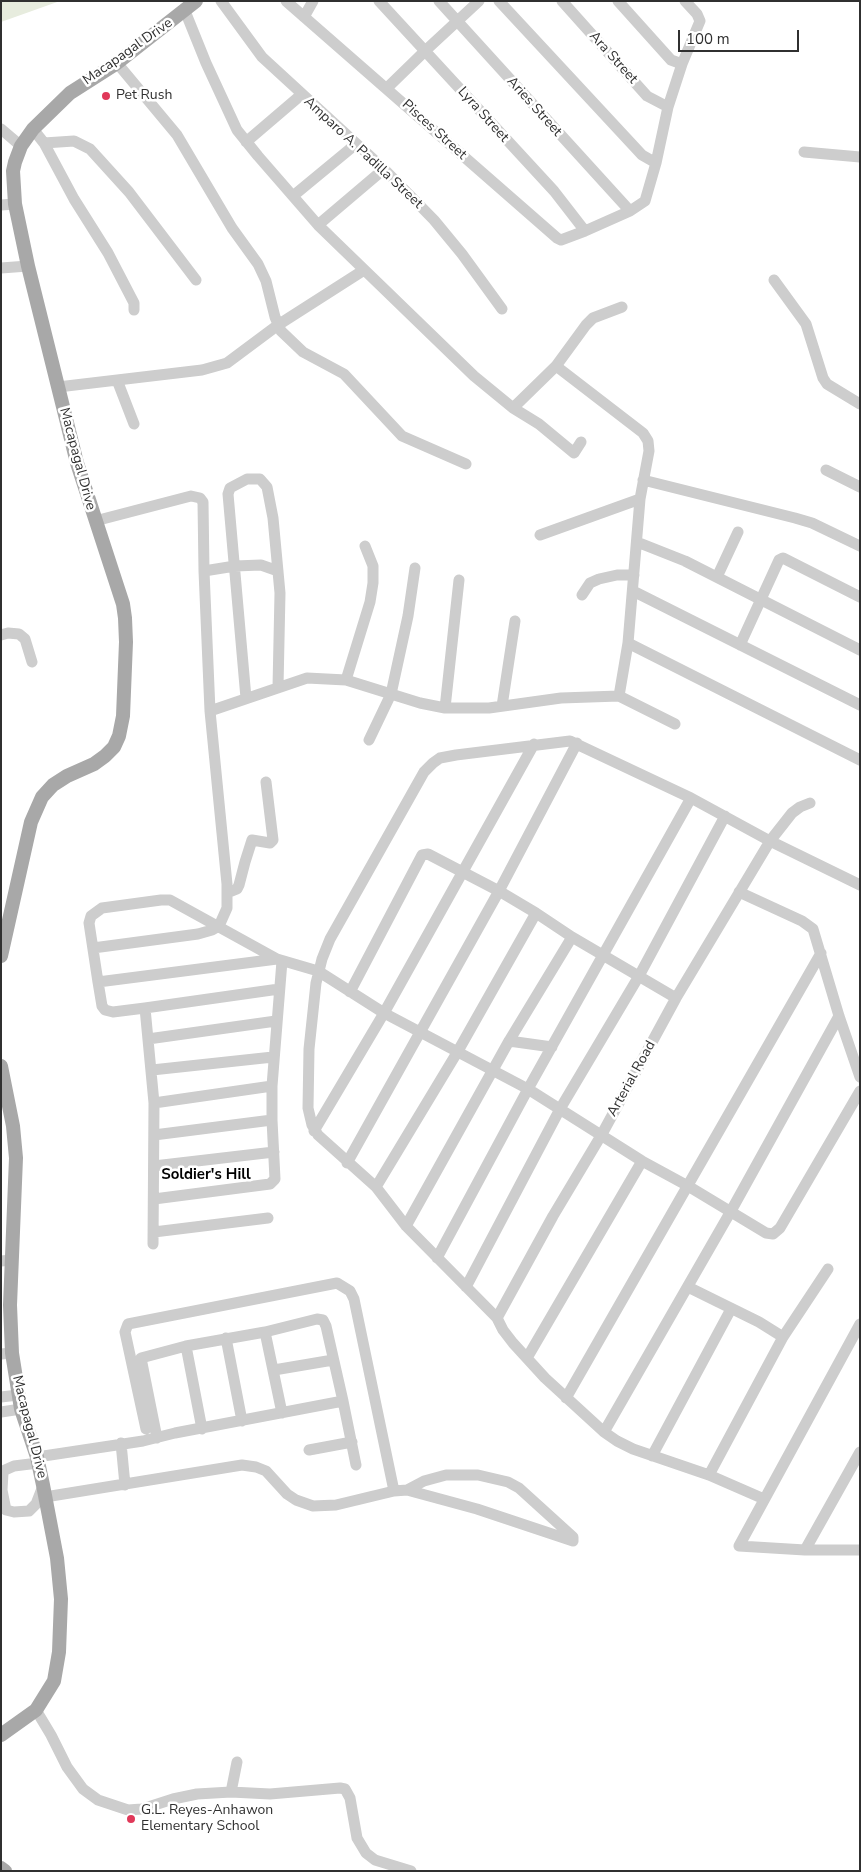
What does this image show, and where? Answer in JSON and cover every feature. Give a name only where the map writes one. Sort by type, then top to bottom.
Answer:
[{"type":"main road","name":"Macapagal Drive","points":[[1,956],[31,822],[42,797],[53,785],[67,776],[94,764],[105,756],[114,747],[119,736],[123,716],[125,618],[123,604],[77,463],[28,266],[8,204],[13,171],[21,146],[33,129],[70,93],[117,63],[186,11],[196,1]]},
{"type":"main road","name":"Macapagal Drive","points":[[1,1066],[7,1126],[16,1158],[7,1261],[10,1305],[7,1354],[38,1460],[57,1558],[61,1599],[61,1634],[54,1680],[36,1710],[1,1736]]},
{"type":"main road","points":[[1,1868],[4,1871]]},
{"type":"street","name":"Amparo A. Padilla Street","points":[[221,1],[262,57],[384,170],[434,220],[502,308]]},
{"type":"street","name":"Pisces Street","points":[[286,1],[557,238],[566,239],[585,231]]},
{"type":"street","points":[[304,16],[313,1]]},
{"type":"street","name":"Lyra Street","points":[[379,1],[554,191],[585,231]]},
{"type":"street","name":"Aries Street","points":[[439,1],[630,211]]},
{"type":"street","points":[[387,88],[479,1]]},
{"type":"street","points":[[499,1],[642,155],[656,162]]},
{"type":"street","name":"Ara Street","points":[[562,1],[647,96],[668,107]]},
{"type":"street","points":[[618,1],[671,60],[682,64]]},
{"type":"street","points":[[585,231],[630,211],[645,201],[668,107],[682,64],[700,21],[697,14],[685,1]]},
{"type":"street","points":[[186,11],[228,113],[246,142],[318,225],[474,376],[513,408],[538,424],[574,453],[581,442]]},
{"type":"street","points":[[117,63],[177,135],[232,228],[258,264],[266,280],[278,325],[290,341],[303,352],[344,374],[402,436],[466,464]]},
{"type":"street","points":[[246,142],[302,95]]},
{"type":"street","points":[[1,129],[21,146]]},
{"type":"street","points":[[33,129],[44,143],[74,199],[108,254],[134,303],[134,310]]},
{"type":"street","points":[[44,143],[74,141],[90,149],[129,192],[196,280]]},
{"type":"street","points":[[293,196],[356,144]]},
{"type":"street","points":[[804,152],[860,157]]},
{"type":"street","points":[[318,225],[384,170]]},
{"type":"street","points":[[1,268],[28,266]]},
{"type":"street","points":[[58,387],[202,370],[227,363],[278,325],[364,270]]},
{"type":"street","points":[[774,280],[806,324],[823,378],[827,384],[860,404]]},
{"type":"street","points":[[513,408],[556,366],[586,324],[593,318],[622,307]]},
{"type":"street","points":[[556,366],[647,437],[649,451],[640,499],[628,642],[618,696]]},
{"type":"street","points":[[117,380],[134,424]]},
{"type":"street","points":[[826,470],[860,487]]},
{"type":"street","points":[[246,698],[228,494],[230,488],[247,479],[255,478],[260,480],[267,487],[274,518],[280,592],[278,687]]},
{"type":"street","points":[[643,480],[812,523],[860,546]]},
{"type":"street","points":[[93,948],[198,934],[212,930],[219,926],[227,908],[210,711],[203,507],[200,498],[196,496],[172,500],[95,522]]},
{"type":"street","points":[[540,535],[640,499]]},
{"type":"street","points":[[717,577],[738,532]]},
{"type":"street","points":[[637,542],[685,561],[860,650]]},
{"type":"street","points":[[346,680],[370,602],[374,582],[373,566],[365,546]]},
{"type":"street","points":[[740,645],[779,560],[783,558],[860,597]]},
{"type":"street","points":[[204,571],[261,564],[278,571]]},
{"type":"street","points":[[369,740],[392,694],[408,616],[415,568]]},
{"type":"street","points":[[582,596],[590,583],[599,579],[616,575],[634,575]]},
{"type":"street","points":[[445,708],[459,580]]},
{"type":"street","points":[[633,591],[860,705]]},
{"type":"street","points":[[502,706],[515,621]]},
{"type":"street","points":[[1,635],[8,633],[19,634],[25,639],[32,662]]},
{"type":"street","points":[[628,642],[860,760]]},
{"type":"street","points":[[210,711],[307,678],[346,680],[420,703],[445,708],[502,706],[561,698],[618,696],[675,724]]},
{"type":"street","points":[[764,1499],[709,1475],[652,1456],[617,1441],[604,1432],[566,1398],[527,1358],[504,1330],[497,1318],[406,1226],[376,1187],[314,1131],[309,1118],[308,1108],[312,1007],[318,971],[330,939],[424,772],[440,758],[570,740],[691,798],[770,841],[860,885]]},
{"type":"street","points":[[347,1162],[500,891],[578,743]]},
{"type":"street","points":[[314,1131],[384,1013],[534,744]]},
{"type":"street","points":[[227,893],[237,889],[239,885],[252,840],[270,843],[273,840],[266,782]]},
{"type":"street","points":[[437,1258],[528,1089],[691,798]]},
{"type":"street","name":"Arterial Road","points":[[497,1318],[553,1216],[602,1134],[676,998],[739,892],[770,841],[792,813],[810,803]]},
{"type":"street","points":[[466,1287],[560,1109],[639,976],[725,816]]},
{"type":"street","points":[[350,992],[422,855],[428,854],[500,891],[536,912],[572,937],[676,998]]},
{"type":"street","points":[[739,892],[810,926],[815,934],[839,1016],[860,1077]]},
{"type":"street","points":[[279,989],[113,1012],[105,1010],[102,1006],[89,923],[91,916],[102,908],[166,900],[219,926],[279,960],[318,971],[384,1013],[528,1089],[642,1161],[732,1211],[766,1233],[773,1234],[780,1228],[860,1091]]},
{"type":"street","points":[[376,1187],[458,1051],[536,912]]},
{"type":"street","points":[[406,1226],[492,1070],[572,937]]},
{"type":"street","points":[[566,1398],[821,953]]},
{"type":"street","points":[[98,982],[279,960]]},
{"type":"street","points":[[154,1199],[270,1184],[275,1179],[272,1086],[279,989],[279,960]]},
{"type":"street","points":[[145,1008],[154,1103],[153,1244]]},
{"type":"street","points":[[604,1432],[732,1211],[839,1016]]},
{"type":"street","points":[[148,1039],[276,1021]]},
{"type":"street","points":[[509,1041],[552,1047]]},
{"type":"street","points":[[152,1070],[274,1057]]},
{"type":"street","points":[[154,1103],[272,1086]]},
{"type":"street","points":[[154,1135],[272,1120]]},
{"type":"street","points":[[154,1166],[274,1152]]},
{"type":"street","points":[[527,1358],[642,1161]]},
{"type":"street","points":[[154,1232],[268,1218]]},
{"type":"street","points":[[709,1475],[782,1337],[828,1269]]},
{"type":"street","points":[[146,1429],[125,1332],[128,1324],[338,1282],[345,1286],[354,1299],[394,1491]]},
{"type":"street","points":[[688,1287],[759,1322],[782,1337]]},
{"type":"street","points":[[652,1456],[731,1308]]},
{"type":"street","points":[[157,1438],[141,1358],[186,1346],[265,1332],[317,1319],[323,1320],[326,1326],[356,1465]]},
{"type":"street","points":[[860,1324],[738,1546],[805,1550],[860,1550]]},
{"type":"street","points":[[265,1332],[282,1413]]},
{"type":"street","points":[[226,1338],[242,1421]]},
{"type":"street","points":[[186,1346],[202,1429]]},
{"type":"street","points":[[274,1370],[333,1360]]},
{"type":"street","points":[[1,1397],[20,1402]]},
{"type":"street","points":[[343,1401],[157,1438],[121,1443],[9,1468],[3,1473],[3,1498],[6,1510],[14,1512],[30,1511],[44,1491],[125,1485],[242,1465],[266,1471],[287,1494],[296,1500],[314,1506],[336,1505],[394,1491],[407,1490],[476,1509],[571,1541],[574,1539],[520,1488],[494,1477],[446,1475],[424,1481],[407,1490]]},
{"type":"street","points":[[1,1412],[20,1402]]},
{"type":"street","points":[[309,1450],[352,1442]]},
{"type":"street","points":[[121,1443],[125,1485]]},
{"type":"street","points":[[805,1550],[860,1452]]},
{"type":"street","points":[[36,1710],[66,1767],[83,1789],[98,1800],[128,1810],[142,1809],[173,1798],[196,1794],[231,1792],[270,1794],[335,1788],[345,1789],[352,1804],[357,1838],[366,1853],[375,1860],[411,1871]]},
{"type":"street","points":[[231,1792],[237,1762]]},
{"type":"shaded area","points":[[1,1],[60,1],[1,22]]},
{"type":"place","name":"Pet Rush","points":[[106,96]]},
{"type":"place","name":"G.L. Reyes-Anhawon Elementary School","points":[[131,1819]]},
{"type":"district","name":"Soldier's Hill","points":[[206,1175]]}]
